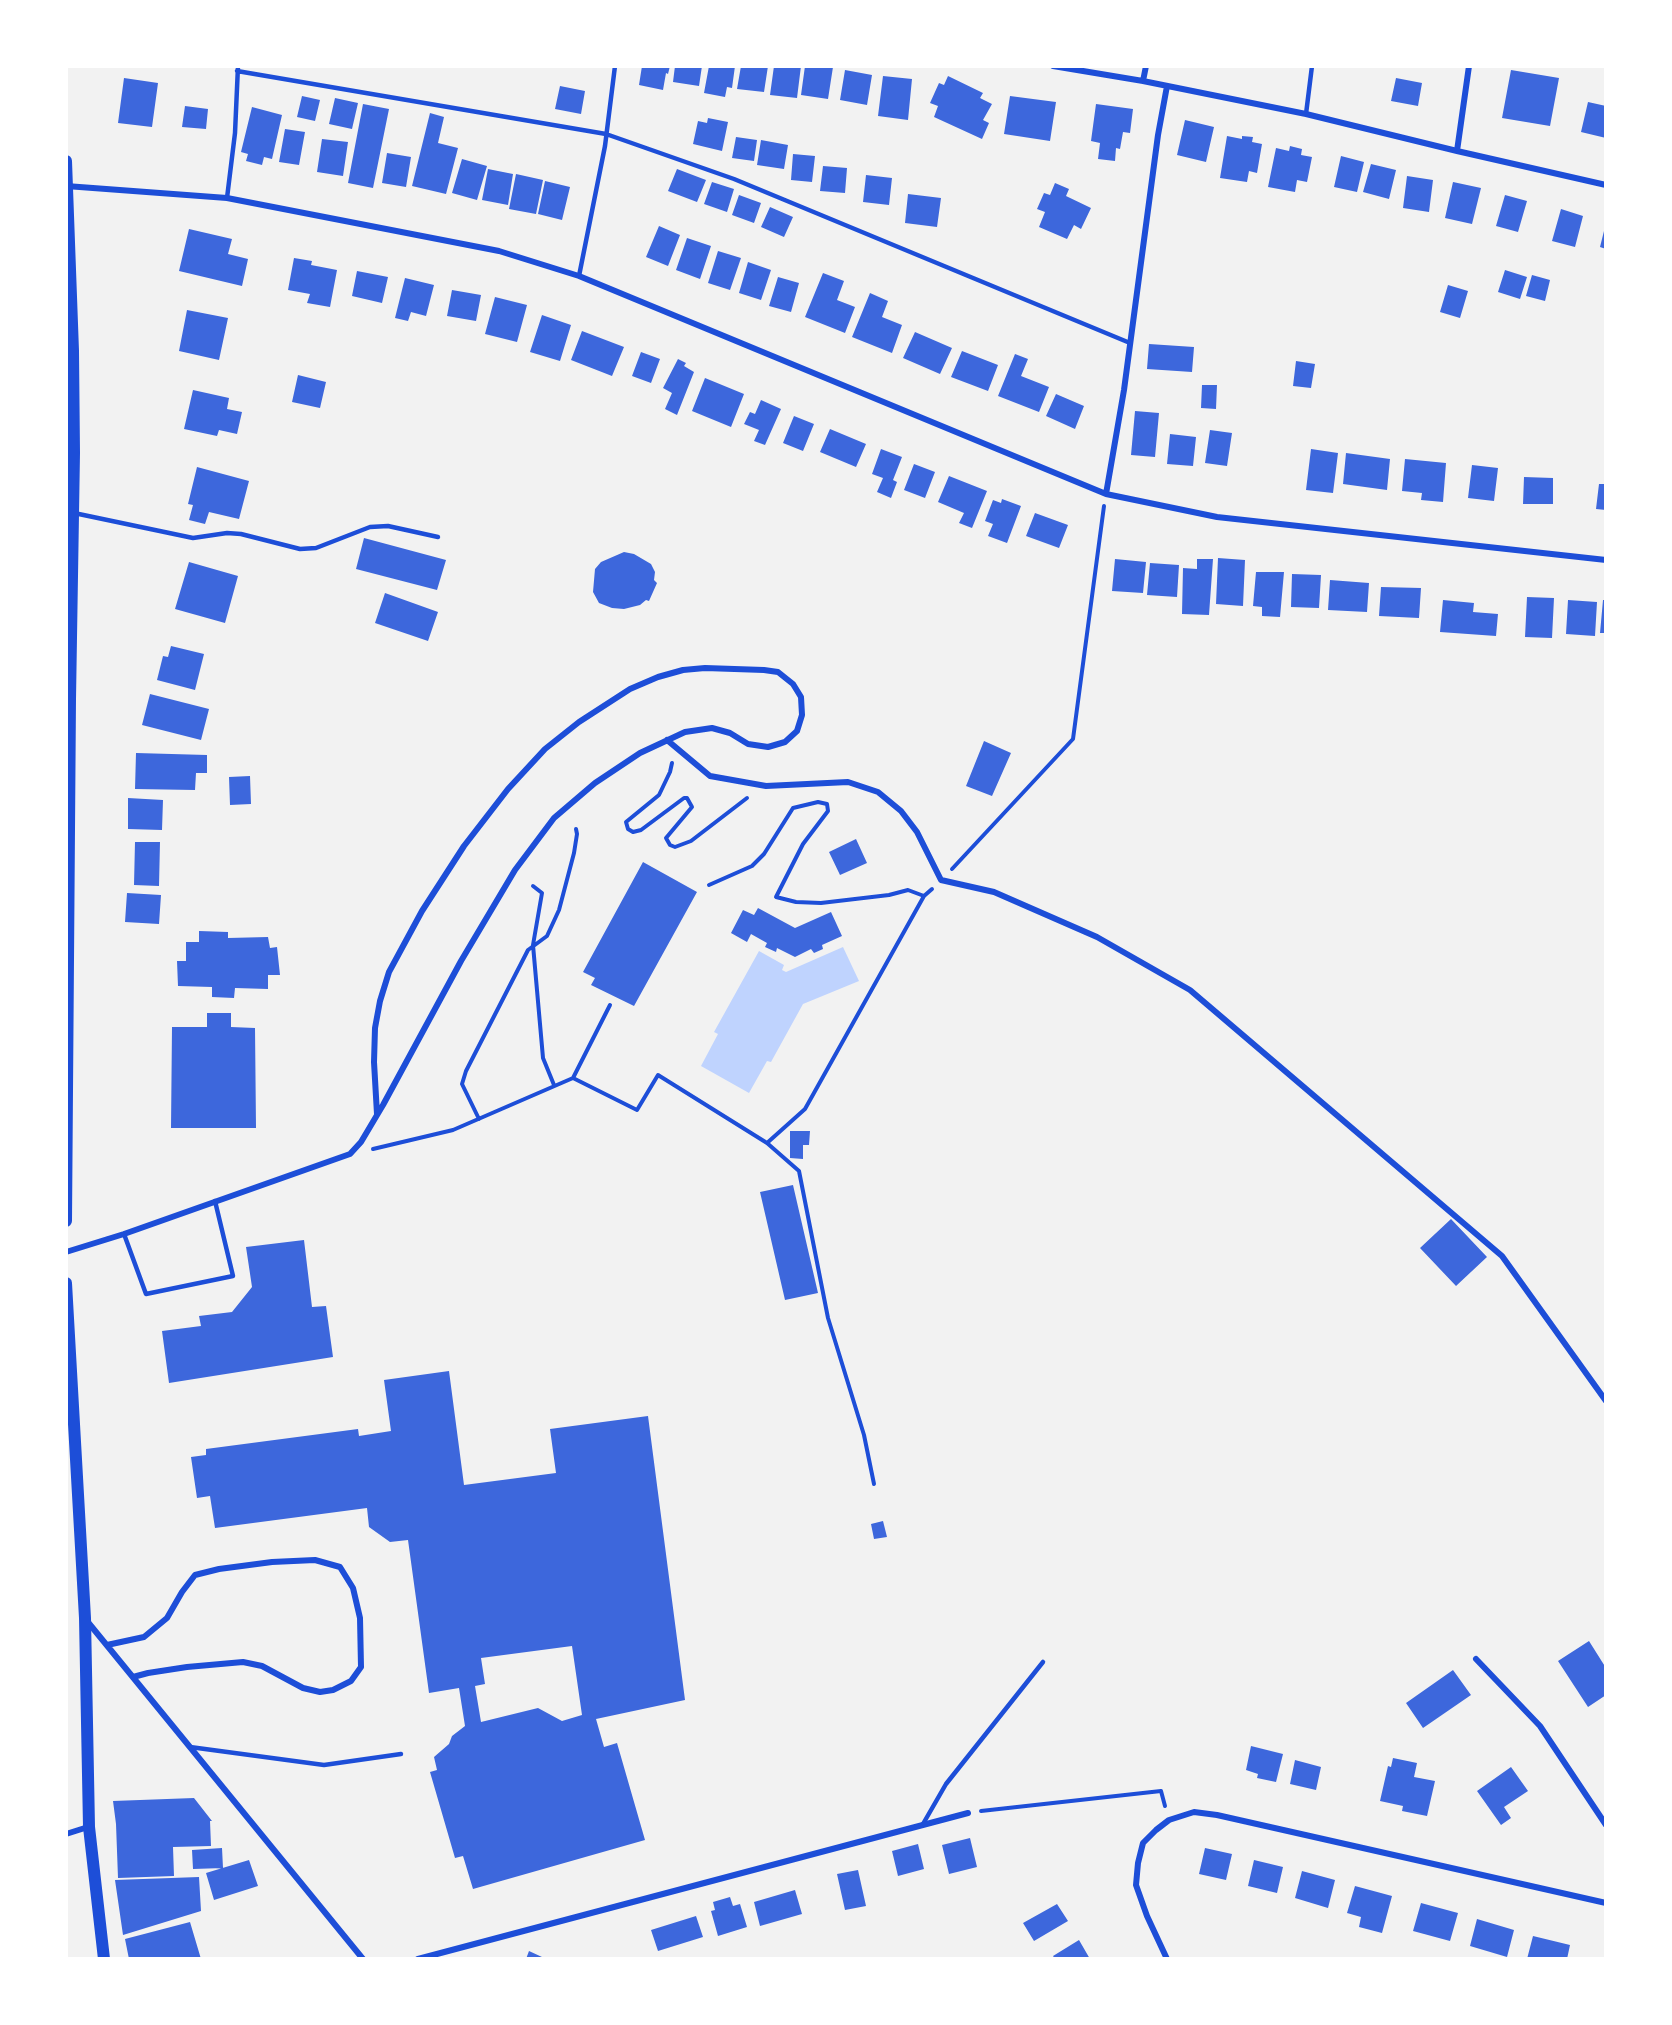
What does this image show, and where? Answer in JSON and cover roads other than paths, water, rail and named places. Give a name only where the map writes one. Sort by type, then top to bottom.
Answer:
[{"type":"main road","points":[[66,161],[73,351],[74,513],[68,701],[66,1221]]},
{"type":"main road","points":[[66,1283],[70,1408],[85,1618],[89,1827],[104,1959]]},
{"type":"street","points":[[1053,66],[1143,81],[1306,114],[1606,185]]},
{"type":"street","points":[[1143,81],[1146,66]]},
{"type":"street","points":[[1457,151],[1469,66]]},
{"type":"street","points":[[1106,494],[1167,86]]},
{"type":"street","points":[[67,186],[227,198],[499,251],[579,276],[1106,494],[1217,517],[1606,560]]},
{"type":"street","points":[[66,1252],[124,1234],[350,1154],[361,1142],[383,1105],[461,961],[515,870],[554,818],[595,783],[640,753],[686,732],[712,728],[730,733],[748,744],[768,747],[785,742],[797,731],[802,715],[801,697],[793,684],[778,672],[764,670],[705,668],[683,670],[658,677],[630,689],[579,722],[544,749],[508,789],[464,846],[422,911],[389,972],[375,1028],[377,1114]]},
{"type":"street","points":[[667,740],[710,776],[765,786],[848,782],[878,792],[901,811],[917,832],[941,880],[994,892],[1097,937],[1190,990],[1502,1256],[1606,1401]]},
{"type":"street","points":[[107,1645],[144,1637],[167,1618],[195,1575],[219,1569],[272,1562],[315,1560],[340,1567],[353,1588],[360,1618],[361,1667],[351,1681],[333,1690],[320,1692],[303,1688],[262,1666],[243,1662],[187,1667],[133,1677]]},
{"type":"street","points":[[85,1618],[363,1959]]},
{"type":"street","points":[[1476,1659],[1540,1726],[1606,1825]]},
{"type":"street","points":[[418,1959],[968,1812]]},
{"type":"street","points":[[1167,1959],[1147,1916],[1136,1885],[1138,1863],[1143,1843],[1169,1820],[1194,1812],[1217,1815],[1606,1903]]},
{"type":"street","points":[[66,1834],[89,1827]]},
{"type":"lane","points":[[579,276],[606,134],[615,66]]},
{"type":"lane","points":[[1306,114],[1312,66]]},
{"type":"lane","points":[[227,198],[235,133],[238,68],[606,134],[734,179],[1130,342]]},
{"type":"lane","points":[[74,513],[193,538],[227,533],[240,534],[300,549],[316,548],[370,527],[388,526],[438,537]]},
{"type":"lane","points":[[124,1234],[146,1294],[233,1276],[215,1201]]},
{"type":"lane","points":[[922,1824],[946,1784],[1043,1662]]},
{"type":"lane","points":[[190,1747],[324,1765],[401,1754]]},
{"type":"water","points":[[843,947],[859,981],[803,1004],[771,1062],[767,1061],[749,1093],[701,1066],[718,1034],[714,1032],[759,951],[784,965],[782,970],[786,972]]}]
